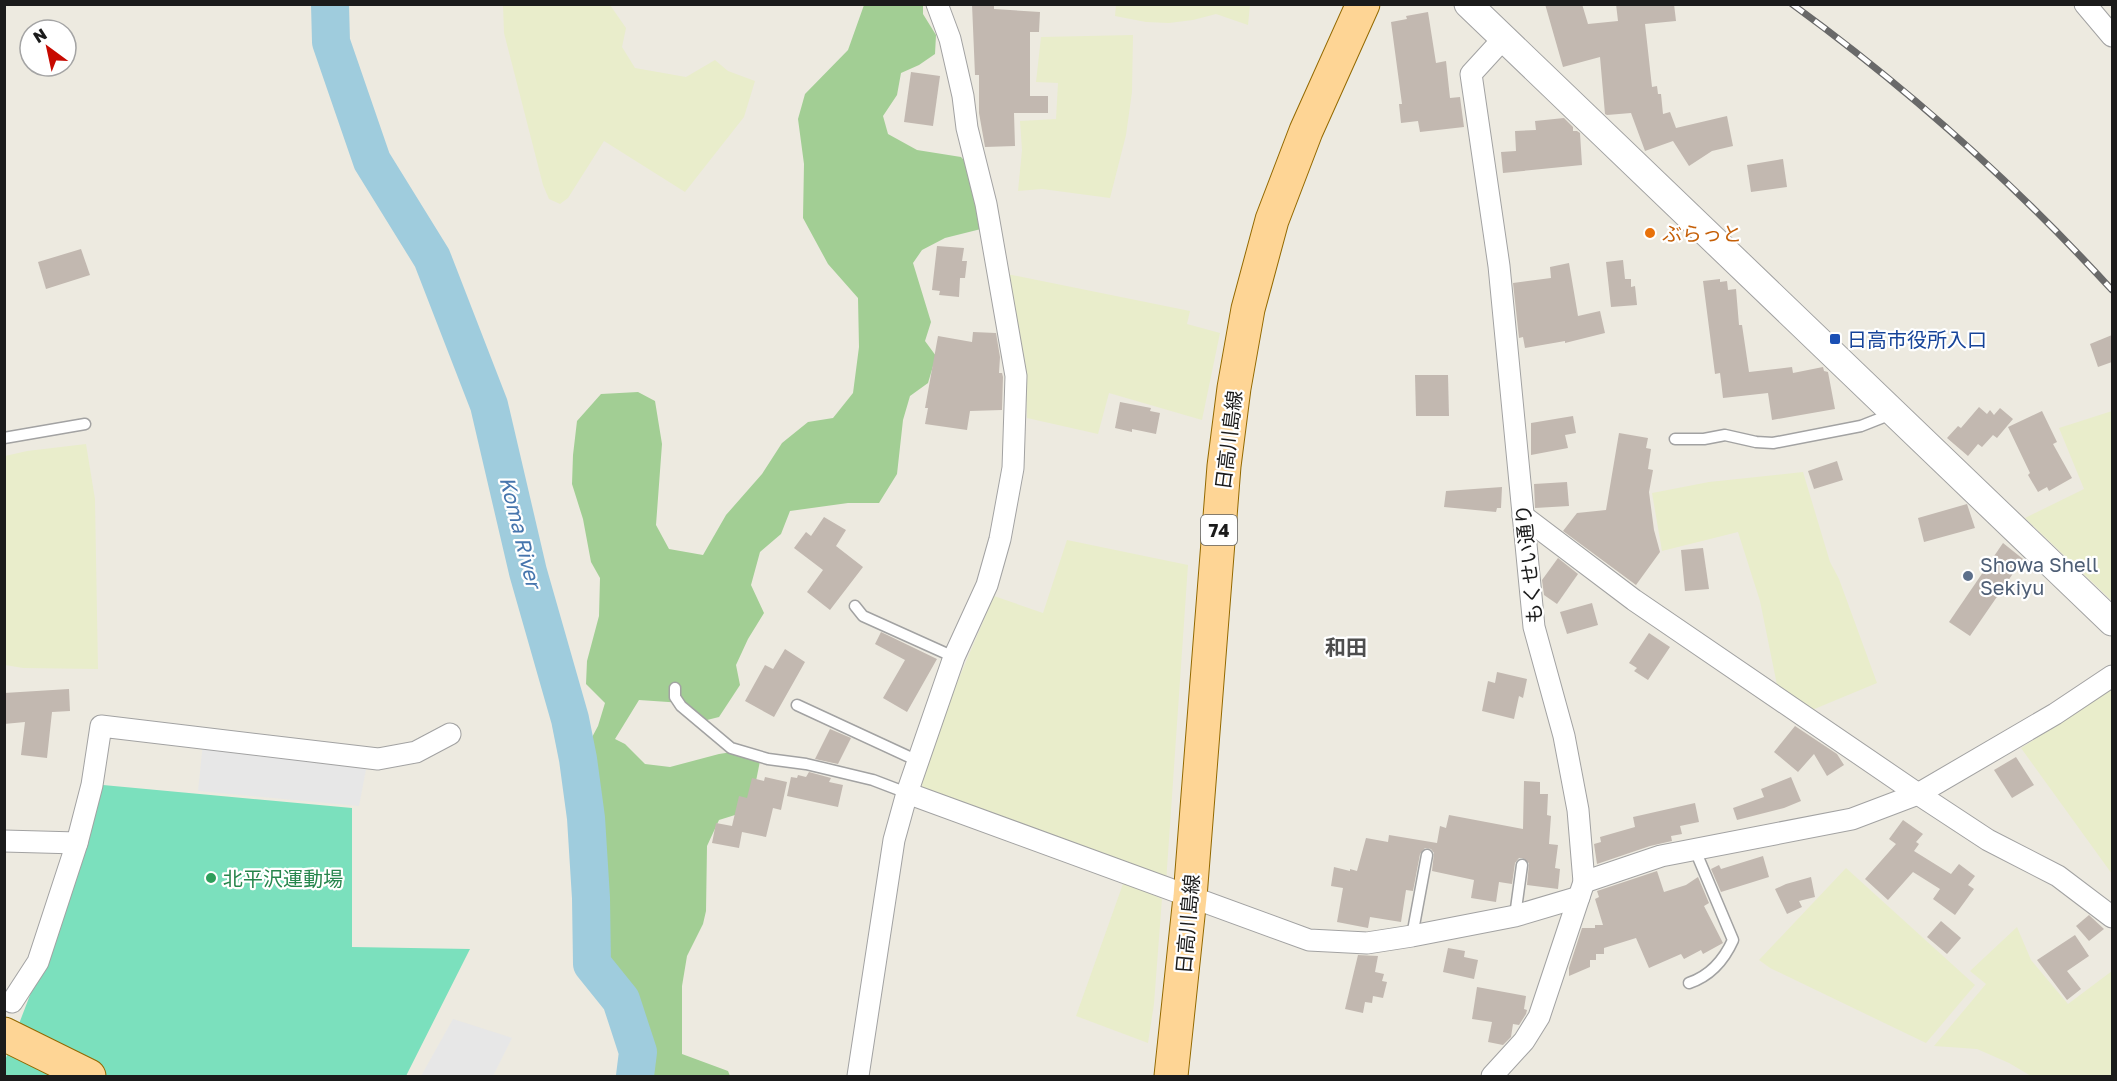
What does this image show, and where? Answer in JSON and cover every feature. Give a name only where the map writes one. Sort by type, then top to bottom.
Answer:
[{"type":"main road","name":"日高川島線","points":[[1171,1077],[1190,897],[1224,466],[1234,388],[1248,309],[1272,220],[1306,131],[1363,4]]},
{"type":"main road","points":[[4,1034],[89,1077]]},
{"type":"street","points":[[858,1077],[894,840],[907,793],[954,657],[987,585],[1000,539],[1012,468],[1016,376],[986,204],[966,128],[963,96],[950,39],[937,4]]},
{"type":"street","points":[[1468,4],[2112,622]]},
{"type":"street","points":[[2085,4],[2112,36]]},
{"type":"street","name":"もくせい通り","points":[[1492,1077],[1524,1041],[1539,1017],[1581,890],[1578,810],[1564,736],[1534,627],[1499,266],[1472,74],[1503,39]]},
{"type":"street","points":[[1523,516],[1634,600],[1918,794],[1988,840],[2058,876],[2112,917]]},
{"type":"street","points":[[907,793],[1309,940],[1367,943],[1515,916],[1661,856],[1852,819],[1918,794],[2055,714],[2112,676]]},
{"type":"street","points":[[12,1002],[38,962],[77,843],[92,785],[100,726],[378,759],[416,752],[450,734]]},
{"type":"street","points":[[4,840],[77,843]]},
{"type":"lane","points":[[1675,439],[1704,439],[1725,435],[1756,442],[1773,443],[1861,426],[1894,413]]},
{"type":"lane","points":[[4,438],[85,424]]},
{"type":"lane","points":[[855,606],[863,615],[954,657]]},
{"type":"lane","points":[[675,688],[675,697],[681,706],[731,748],[768,759],[806,764],[873,780],[907,793]]},
{"type":"lane","points":[[797,705],[918,761]]},
{"type":"lane","points":[[1689,983],[1704,978],[1727,954],[1733,940],[1695,850]]},
{"type":"lane","points":[[1412,936],[1427,855]]},
{"type":"lane","points":[[1515,916],[1521,865]]},
{"type":"green space","points":[[1116,4],[1250,5],[1248,25],[1216,14],[1169,23],[1146,22],[1115,16]]},
{"type":"green space","points":[[503,5],[610,5],[626,28],[622,47],[635,68],[686,77],[715,60],[728,71],[755,81],[744,117],[685,192],[604,141],[568,198],[560,204],[549,199],[543,185],[504,33]]},
{"type":"green space","points":[[864,5],[923,5],[923,14],[936,35],[935,54],[901,73],[897,95],[883,116],[888,134],[917,150],[961,157],[973,170],[981,229],[945,238],[922,250],[913,263],[931,322],[925,341],[936,356],[928,383],[910,396],[903,420],[897,474],[879,503],[848,503],[790,511],[781,534],[760,552],[751,585],[764,613],[736,665],[740,685],[719,717],[703,721],[683,703],[639,700],[615,739],[625,744],[645,764],[670,767],[738,751],[760,761],[752,801],[735,815],[719,820],[707,846],[706,911],[703,924],[687,956],[682,986],[682,1054],[728,1071],[730,1076],[648,1076],[646,1024],[629,993],[608,972],[599,938],[582,922],[575,897],[578,881],[597,852],[594,812],[586,772],[590,741],[598,726],[605,703],[586,684],[587,661],[599,616],[600,578],[591,562],[583,519],[572,484],[577,421],[601,394],[638,392],[655,401],[662,444],[656,525],[669,549],[703,555],[726,515],[762,474],[782,443],[808,422],[833,418],[853,393],[859,347],[858,298],[828,264],[803,218],[804,164],[798,119],[805,94],[848,50]]},
{"type":"green space","points":[[1133,35],[1132,92],[1126,135],[1110,198],[1042,189],[1018,191],[1022,150],[1020,121],[1056,119],[1058,83],[1036,82],[1041,37]]},
{"type":"green space","points":[[1007,274],[1190,311],[1187,324],[1220,333],[1202,420],[1109,393],[1098,434],[1027,418],[1025,361]]},
{"type":"green space","points":[[2112,411],[2112,601],[2025,518],[2084,489],[2059,428]]},
{"type":"green space","points":[[86,444],[95,499],[98,669],[23,668],[5,665],[5,456]]},
{"type":"green space","points":[[1803,472],[1830,562],[1839,579],[1877,683],[1812,710],[1777,685],[1760,601],[1738,532],[1662,551],[1652,493],[1709,482]]},
{"type":"green space","points":[[1067,540],[1188,565],[1166,883],[926,794],[920,781],[956,685],[994,596],[1043,613]]},
{"type":"green space","points":[[2112,686],[2112,874],[2021,748],[2081,710]]},
{"type":"green space","name":"北平沢運動場","points":[[103,785],[352,808],[352,947],[470,949],[406,1076],[5,1076],[4,1063],[35,982]]},
{"type":"green space","points":[[1846,868],[1975,985],[1926,1043],[1770,968],[1759,960]]},
{"type":"green space","points":[[1124,881],[1162,899],[1154,1004],[1148,1043],[1076,1016]]},
{"type":"green space","points":[[2017,927],[2031,960],[2068,1004],[2112,971],[2112,1076],[2031,1076],[1977,1049],[1934,1046],[1986,984],[1970,971]]},
{"type":"shaded area","points":[[203,743],[367,764],[359,806],[198,791]]},
{"type":"shaded area","points":[[453,1019],[512,1038],[493,1076],[421,1076]]},
{"type":"building","points":[[972,4],[994,4],[994,9],[1040,12],[1039,32],[1030,32],[1030,96],[1048,96],[1048,113],[1014,113],[1015,146],[985,147],[979,113],[979,75],[975,75]]},
{"type":"building","points":[[1545,4],[1582,4],[1588,24],[1618,21],[1616,4],[1674,4],[1676,21],[1645,24],[1652,87],[1657,86],[1658,94],[1661,94],[1663,114],[1670,112],[1676,128],[1727,116],[1733,146],[1712,151],[1689,166],[1673,141],[1645,151],[1631,113],[1605,114],[1600,57],[1563,67]]},
{"type":"building","points":[[1428,12],[1436,63],[1446,61],[1450,98],[1460,97],[1464,127],[1420,132],[1418,121],[1401,123],[1399,104],[1402,104],[1391,22],[1407,19],[1406,16]]},
{"type":"building","points":[[911,72],[940,76],[933,126],[904,122]]},
{"type":"building","points":[[1564,118],[1573,127],[1573,131],[1580,133],[1582,165],[1503,173],[1501,152],[1516,151],[1515,131],[1536,130],[1535,121]]},
{"type":"building","points":[[1783,159],[1787,187],[1751,192],[1747,165]]},
{"type":"building","points":[[937,246],[964,248],[962,261],[967,261],[965,278],[960,278],[959,297],[939,295],[940,291],[932,290]]},
{"type":"building","points":[[81,249],[90,275],[46,289],[38,262]]},
{"type":"building","points":[[1623,260],[1625,279],[1631,279],[1631,287],[1635,286],[1637,305],[1611,307],[1606,262]]},
{"type":"building","points":[[1569,263],[1578,316],[1600,311],[1605,333],[1565,343],[1565,341],[1525,348],[1523,337],[1519,338],[1513,283],[1551,278],[1550,267]]},
{"type":"building","points":[[1720,279],[1720,282],[1727,281],[1728,290],[1736,289],[1739,325],[1742,325],[1749,372],[1792,367],[1793,373],[1823,367],[1824,371],[1828,372],[1835,409],[1772,420],[1768,393],[1723,398],[1720,373],[1715,374],[1703,281]]},
{"type":"building","points":[[973,332],[996,333],[1000,357],[999,373],[1002,373],[1003,377],[1002,410],[970,411],[967,430],[925,424],[928,408],[925,408],[938,336],[972,342]]},
{"type":"building","points":[[2112,335],[2112,362],[2098,367],[2090,344]]},
{"type":"building","points":[[1415,375],[1448,375],[1449,416],[1416,416]]},
{"type":"building","points":[[1120,402],[1151,408],[1150,411],[1160,413],[1156,434],[1115,428]]},
{"type":"building","points":[[1979,407],[1987,414],[1990,410],[1994,415],[2000,408],[2013,419],[1997,438],[1993,435],[1982,447],[1978,444],[1968,456],[1947,438],[1958,426],[1961,428]]},
{"type":"building","points":[[2042,411],[2057,442],[2053,444],[2072,478],[2049,491],[2047,487],[2038,492],[2028,475],[2030,473],[2008,427]]},
{"type":"building","points":[[1573,416],[1576,433],[1565,435],[1568,448],[1531,455],[1531,423]]},
{"type":"building","points":[[1619,433],[1648,438],[1646,448],[1651,449],[1648,469],[1653,470],[1649,492],[1654,530],[1660,552],[1636,585],[1563,531],[1577,513],[1606,510]]},
{"type":"building","points":[[1837,461],[1843,480],[1814,489],[1808,471]]},
{"type":"building","points":[[1567,482],[1569,506],[1535,508],[1534,484]]},
{"type":"building","points":[[1502,487],[1501,508],[1497,508],[1496,512],[1444,507],[1446,491]]},
{"type":"building","points":[[1967,504],[1975,528],[1924,542],[1918,518]]},
{"type":"building","points":[[824,517],[846,530],[836,546],[863,567],[830,610],[807,592],[823,570],[794,548],[806,532],[811,536]]},
{"type":"building","points":[[2003,543],[2023,559],[1970,636],[1949,622]]},
{"type":"building","points":[[1703,548],[1709,589],[1685,591],[1681,550]]},
{"type":"building","points":[[1558,558],[1578,574],[1557,604],[1544,595],[1542,580]]},
{"type":"building","points":[[1592,603],[1598,625],[1567,634],[1560,612]]},
{"type":"building","points":[[881,632],[937,659],[907,712],[883,698],[905,660],[875,644]]},
{"type":"building","points":[[1649,633],[1670,647],[1648,680],[1634,671],[1637,668],[1629,663]]},
{"type":"building","points":[[785,649],[805,662],[774,717],[745,701],[765,665],[773,669]]},
{"type":"building","points":[[1497,672],[1527,679],[1523,698],[1519,696],[1514,719],[1482,711],[1488,681],[1495,683]]},
{"type":"building","points":[[69,689],[70,711],[52,712],[47,758],[21,755],[25,722],[4,724],[4,693]]},
{"type":"building","points":[[1795,726],[1837,754],[1844,765],[1827,776],[1814,754],[1798,772],[1774,752]]},
{"type":"building","points":[[830,729],[851,738],[838,764],[815,759]]},
{"type":"building","points":[[2016,757],[2034,785],[2012,798],[1994,770]]},
{"type":"building","points":[[809,772],[831,778],[829,782],[843,785],[838,807],[787,796],[791,777],[797,778],[798,775],[806,777]]},
{"type":"building","points":[[765,777],[787,782],[781,810],[773,808],[766,837],[742,832],[739,848],[712,843],[716,823],[732,826],[739,796],[747,798],[752,778],[764,781]]},
{"type":"building","points":[[1791,777],[1801,801],[1784,808],[1737,820],[1733,808],[1764,797],[1761,789]]},
{"type":"building","points":[[1524,781],[1540,782],[1540,794],[1548,794],[1547,815],[1551,816],[1549,844],[1558,845],[1555,868],[1560,869],[1558,889],[1527,885],[1529,863],[1519,858],[1515,863],[1512,884],[1499,882],[1496,902],[1471,898],[1474,880],[1432,871],[1434,853],[1431,849],[1425,848],[1420,854],[1413,891],[1406,890],[1401,922],[1370,917],[1368,928],[1337,922],[1343,888],[1331,886],[1334,867],[1357,871],[1366,838],[1388,842],[1389,835],[1437,843],[1440,826],[1446,828],[1449,815],[1523,829]]},
{"type":"building","points":[[1695,803],[1699,822],[1680,826],[1682,834],[1671,836],[1672,841],[1597,864],[1594,844],[1601,842],[1600,837],[1635,827],[1633,817]]},
{"type":"building","points":[[1903,820],[1923,834],[1916,842],[1919,844],[1914,851],[1951,874],[1959,864],[1975,876],[1968,885],[1974,889],[1955,915],[1933,899],[1940,889],[1913,872],[1888,900],[1865,879],[1896,844],[1889,839]]},
{"type":"building","points":[[1763,856],[1769,877],[1721,892],[1711,869],[1719,865],[1721,869]]},
{"type":"building","points":[[1657,871],[1664,892],[1686,885],[1698,877],[1709,903],[1704,906],[1723,943],[1703,954],[1701,950],[1684,959],[1681,954],[1649,968],[1636,938],[1604,948],[1604,954],[1596,954],[1596,960],[1590,960],[1590,967],[1569,976],[1569,968],[1582,928],[1595,928],[1595,925],[1603,925],[1595,899],[1599,897],[1597,891]]},
{"type":"building","points":[[1811,877],[1815,897],[1799,901],[1802,907],[1787,914],[1775,889]]},
{"type":"building","points":[[2089,915],[2104,929],[2089,941],[2076,926]]},
{"type":"building","points":[[1941,921],[1961,938],[1947,954],[1927,937]]},
{"type":"building","points":[[2075,935],[2089,956],[2067,971],[2081,989],[2067,1000],[2037,960]]},
{"type":"building","points":[[1448,948],[1465,951],[1464,957],[1478,960],[1474,979],[1443,972]]},
{"type":"building","points":[[1358,955],[1378,956],[1375,972],[1384,974],[1382,981],[1387,982],[1383,998],[1373,996],[1372,1003],[1365,1002],[1363,1013],[1345,1009]]},
{"type":"building","points":[[1477,987],[1526,996],[1524,1009],[1527,1010],[1526,1014],[1519,1025],[1513,1024],[1511,1037],[1503,1045],[1488,1042],[1492,1022],[1472,1019]]},
{"type":"waterway","name":"Koma River","points":[[330,4],[331,42],[372,161],[432,258],[489,405],[528,572],[570,719],[578,759],[586,818],[592,964],[621,1000],[638,1052],[635,1076]]},
{"type":"railway","points":[[1792,4],[1878,70],[1960,139],[2037,212],[2112,290]]},
{"type":"place","name":"ぶらっと","points":[[1650,233]]},
{"type":"place","name":"日高市役所入口","points":[[1835,339]]},
{"type":"place","name":"Showa Shell Sekiyu","points":[[1968,576]]},
{"type":"place","name":"北平沢運動場","points":[[211,878]]},
{"type":"district","name":"和田","points":[[1346,647]]}]
